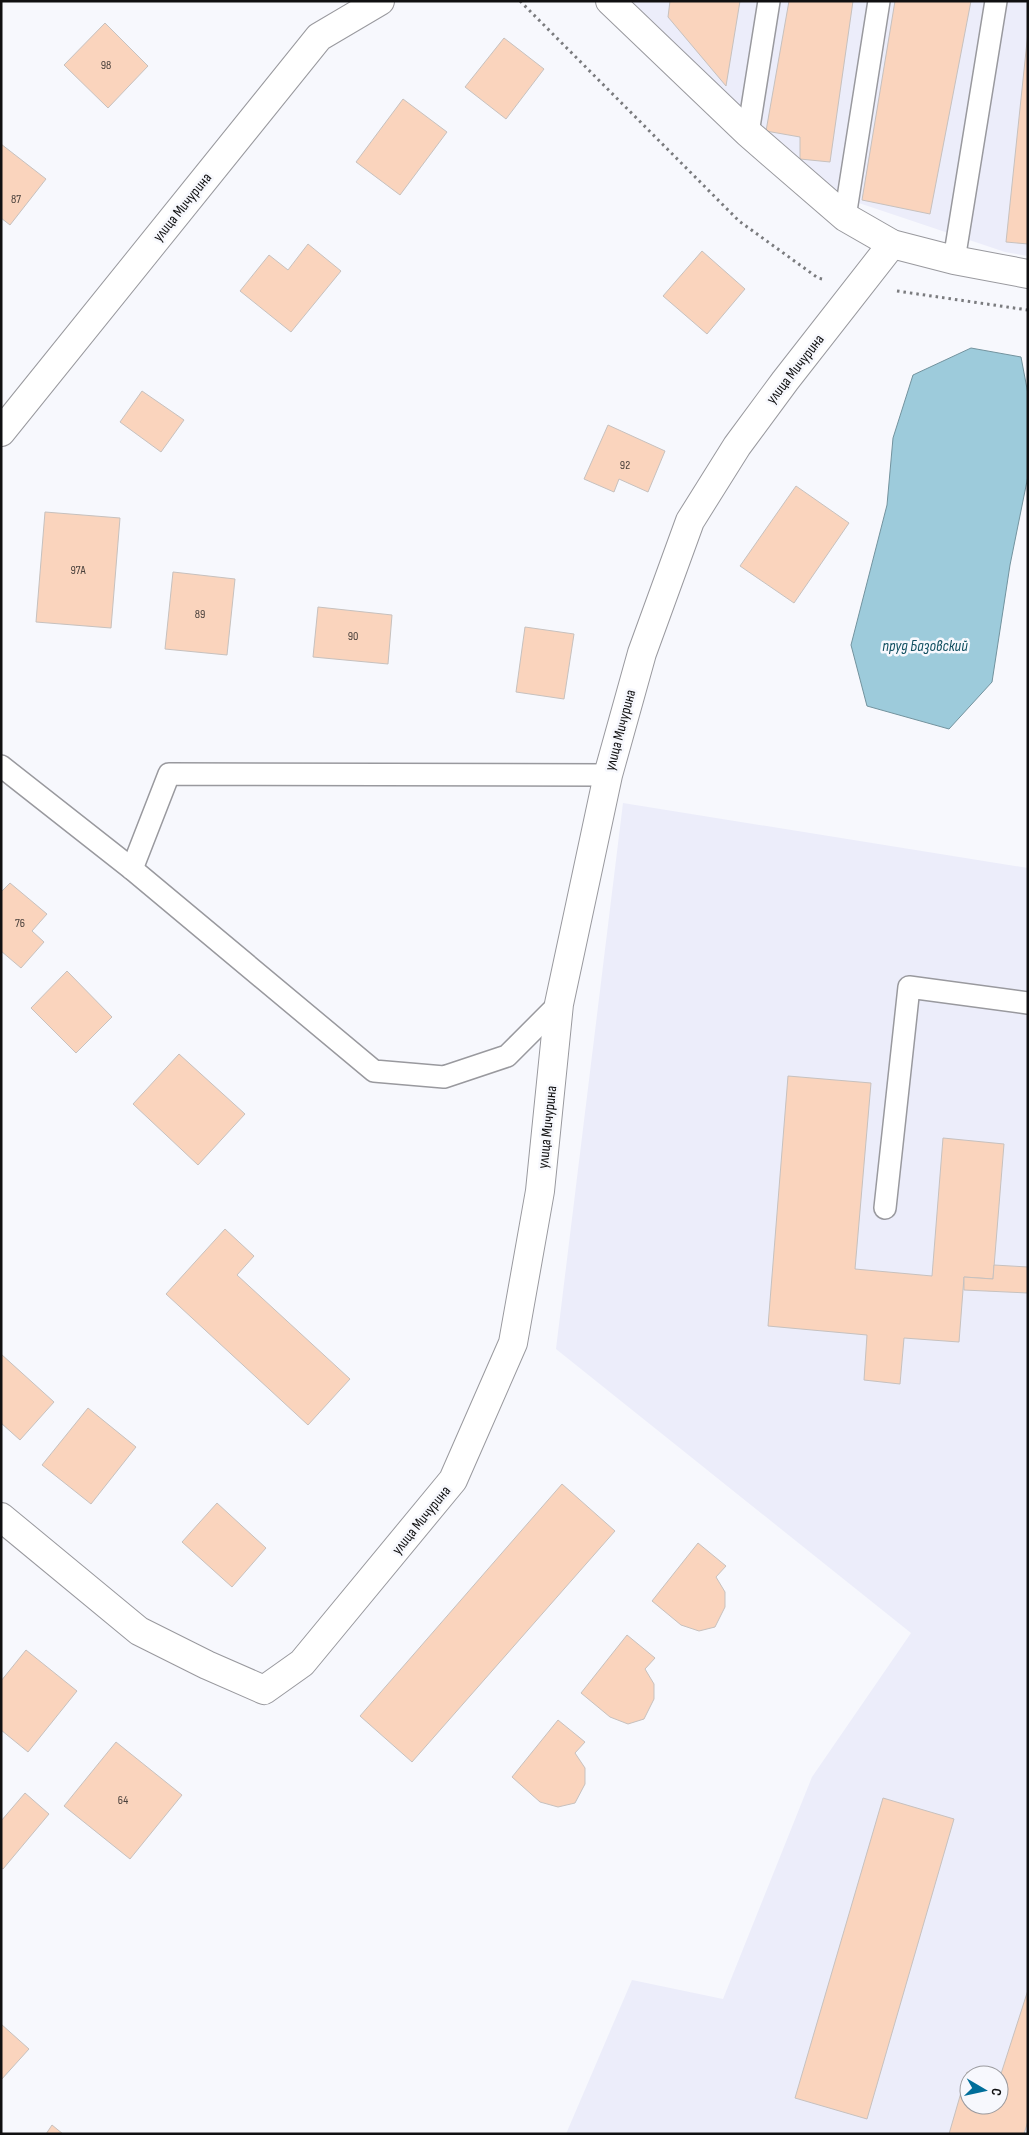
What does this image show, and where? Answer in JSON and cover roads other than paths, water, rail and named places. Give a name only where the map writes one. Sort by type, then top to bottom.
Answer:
[{"type":"street","name":"улица Мичурина","points":[[1,432],[319,37],[380,1]]},
{"type":"street","points":[[610,1],[748,133],[845,218],[892,244],[954,260],[1028,274]]},
{"type":"street","name":"улица Мичурина","points":[[1,1518],[139,1631],[207,1665],[264,1690],[302,1663],[453,1480],[513,1343],[540,1192],[558,1004],[608,775],[642,653],[690,521],[737,446],[892,244]]},
{"type":"lane","points":[[748,133],[770,1]]},
{"type":"lane","points":[[845,218],[879,1]]},
{"type":"lane","points":[[954,260],[996,1]]},
{"type":"lane","points":[[1,766],[132,869],[374,1071],[444,1077],[507,1056],[558,1004]]},
{"type":"lane","points":[[132,869],[169,774],[608,775]]},
{"type":"lane","points":[[885,1208],[909,987],[1028,1003]]},
{"type":"water","name":"пруд Базовский","points":[[971,348],[1021,357],[1028,394],[1028,476],[1010,565],[992,682],[949,729],[867,706],[851,645],[887,505],[893,438],[913,375]]}]
